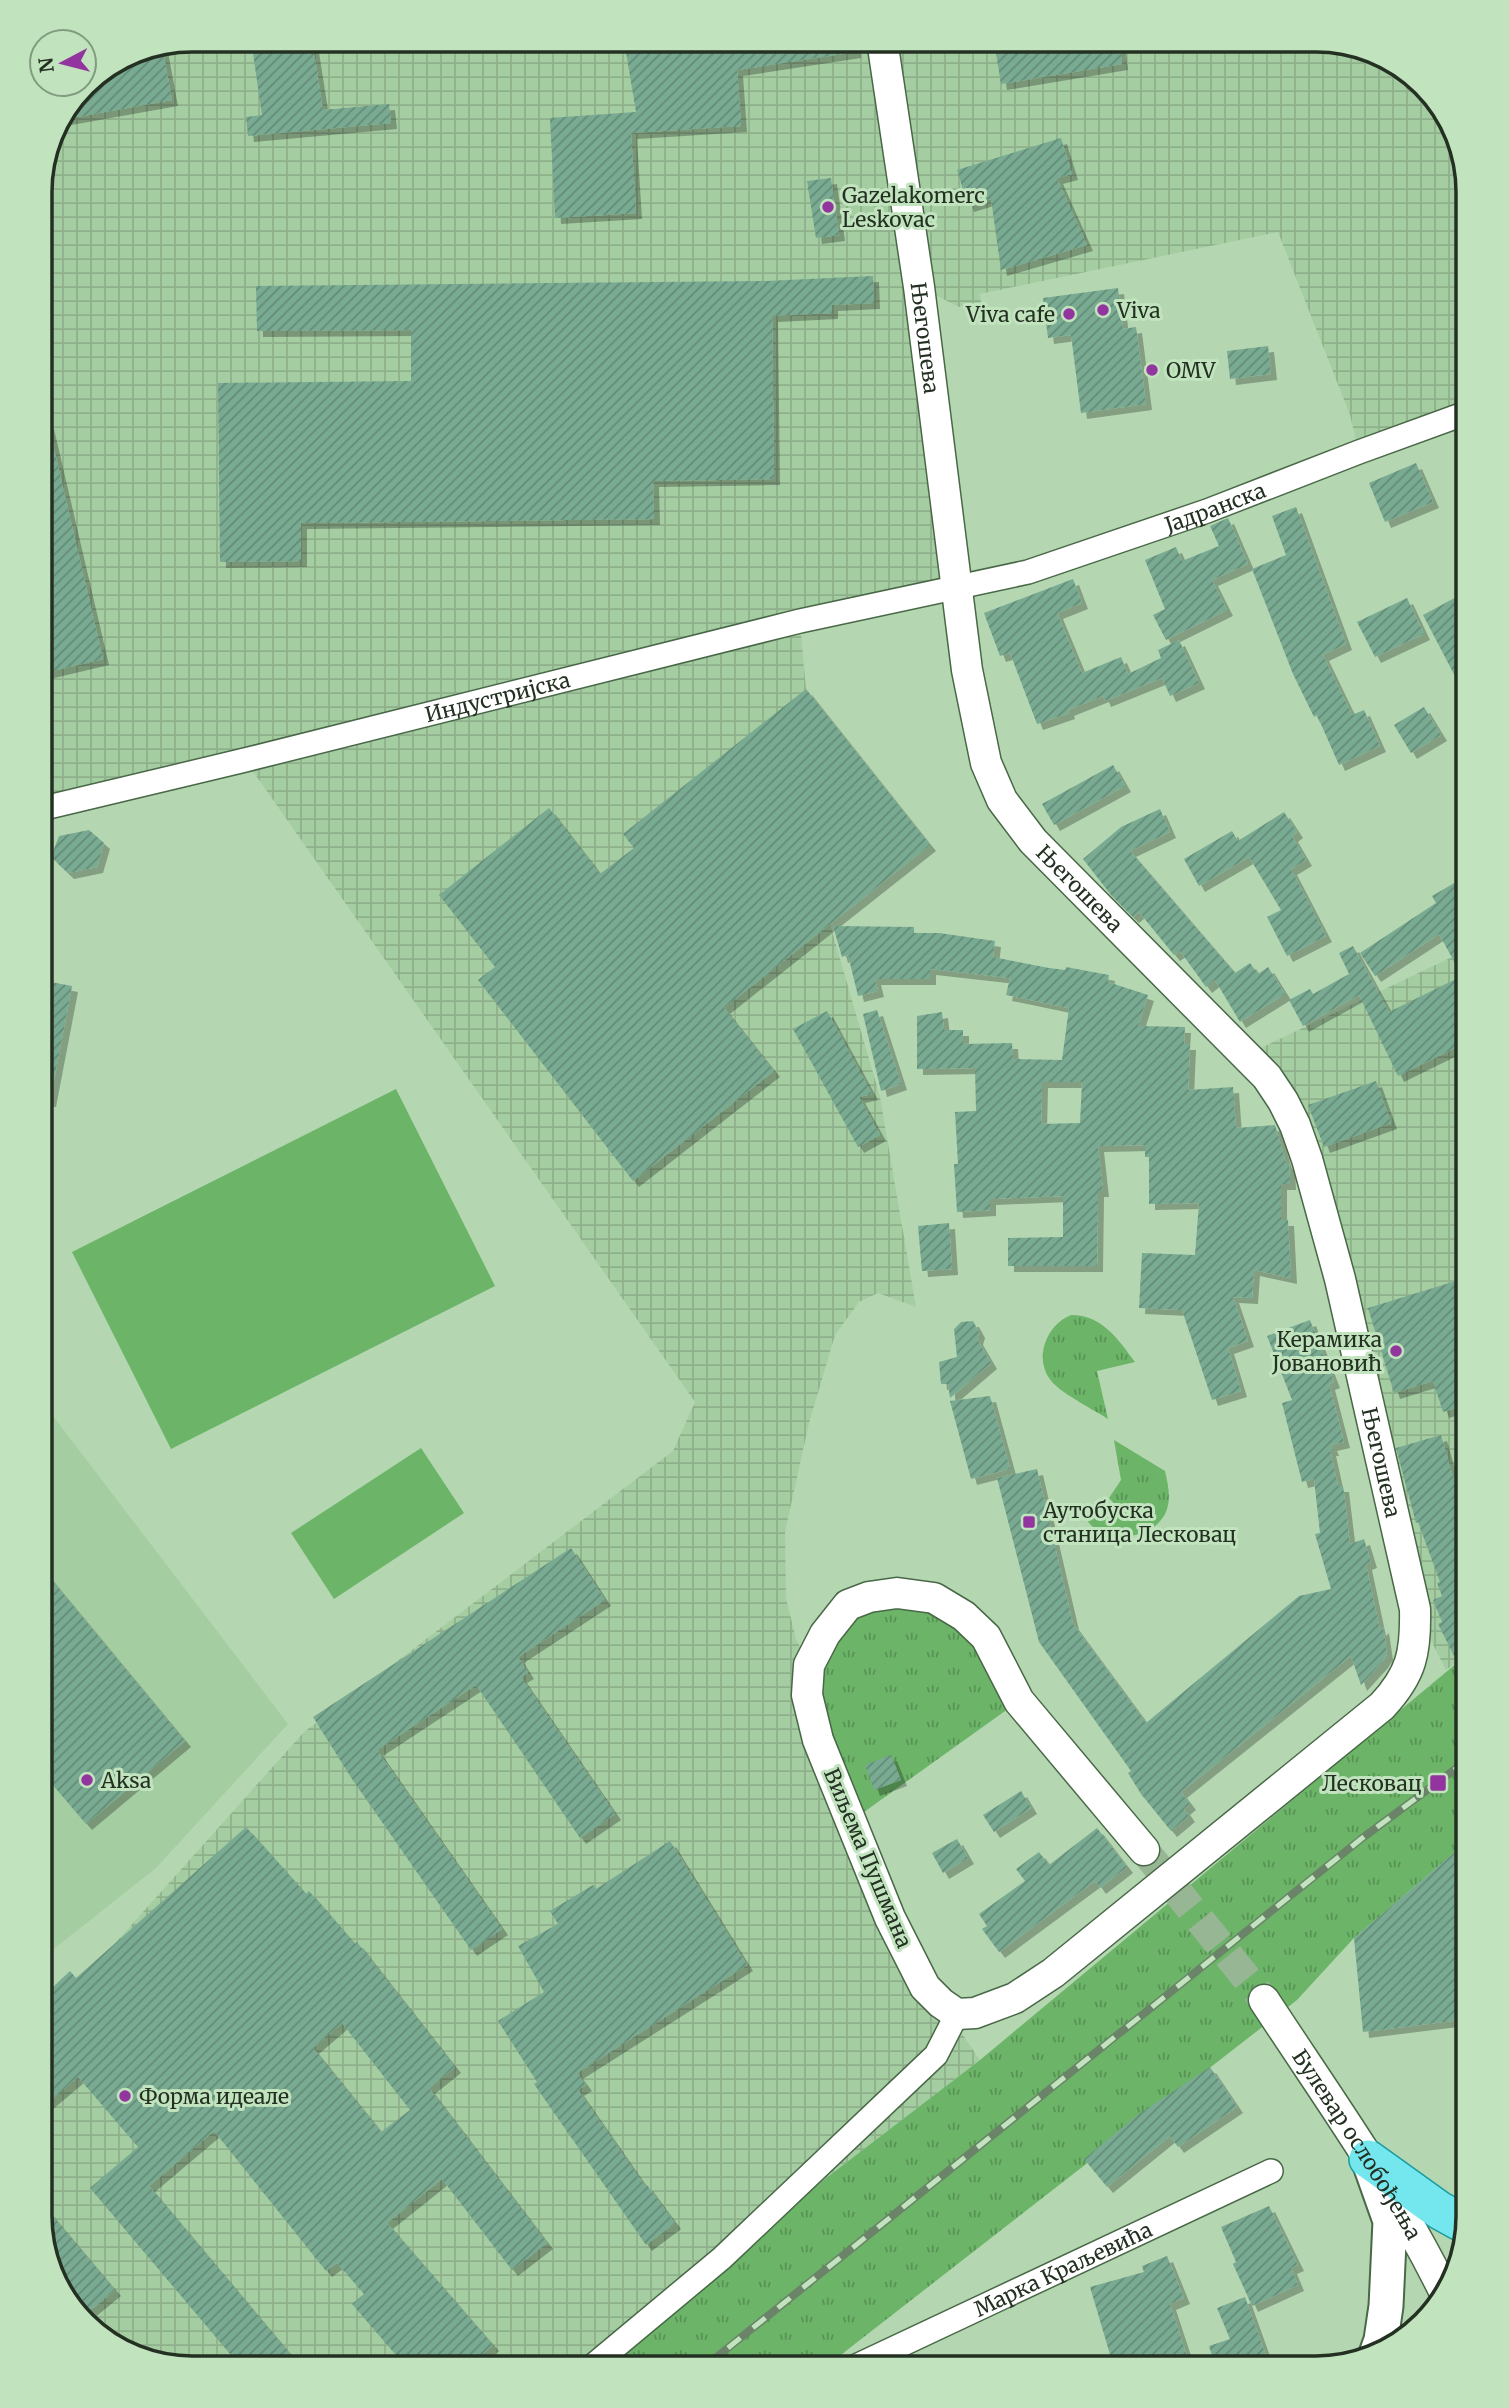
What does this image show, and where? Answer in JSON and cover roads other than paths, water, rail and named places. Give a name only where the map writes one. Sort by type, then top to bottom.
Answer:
[{"type":"main road","points":[[1368,2159],[1456,2219]]},
{"type":"main road","points":[[1368,2159],[1390,2221],[1386,2305],[1381,2339]]},
{"type":"street","name":"Његошева","points":[[884,53],[919,287],[967,670],[986,763],[1002,800],[1033,841],[1267,1077],[1296,1125],[1340,1279],[1416,1609],[1415,1649],[1407,1674],[1398,1689],[1382,1706],[1053,1973],[1015,1998],[975,2013],[957,2014]]},
{"type":"street","name":"Јадранска","points":[[956,589],[1028,572],[1207,511],[1456,417]]},
{"type":"street","name":"Индустријска","points":[[53,806],[800,621],[956,589]]},
{"type":"street","name":"Виљема Пушмана","points":[[957,2014],[925,1987],[890,1918],[818,1740],[807,1695],[809,1665],[825,1634],[848,1605],[869,1597],[897,1593],[934,1598],[964,1616],[986,1637],[1019,1701],[1144,1850]]},
{"type":"street","name":"Булевар ослобођења","points":[[1264,2000],[1368,2159],[1439,2282]]},
{"type":"street","points":[[605,2355],[722,2258],[936,2055],[957,2014]]},
{"type":"street","name":"Марка Краљевића","points":[[878,2356],[1271,2171]]},
{"type":"tunnel","points":[[1144,1850],[1264,2000]]},
{"type":"railway","points":[[719,2355],[1361,1839],[1456,1769]]},
{"type":"place","name":"Gazelakomerc Leskovac","points":[[828,207]]},
{"type":"place","name":"Viva","points":[[1103,310]]},
{"type":"place","name":"Viva cafe","points":[[1069,314]]},
{"type":"place","name":"OMV","points":[[1152,370]]},
{"type":"place","name":"Керамика Јовановић","points":[[1396,1351]]},
{"type":"place","name":"Аутобуска станица Лесковац","points":[[1029,1522]]},
{"type":"place","name":"Aksa","points":[[87,1780]]},
{"type":"place","name":"Лесковац","points":[[1438,1783]]},
{"type":"place","name":"Форма идеале","points":[[125,2096]]}]
